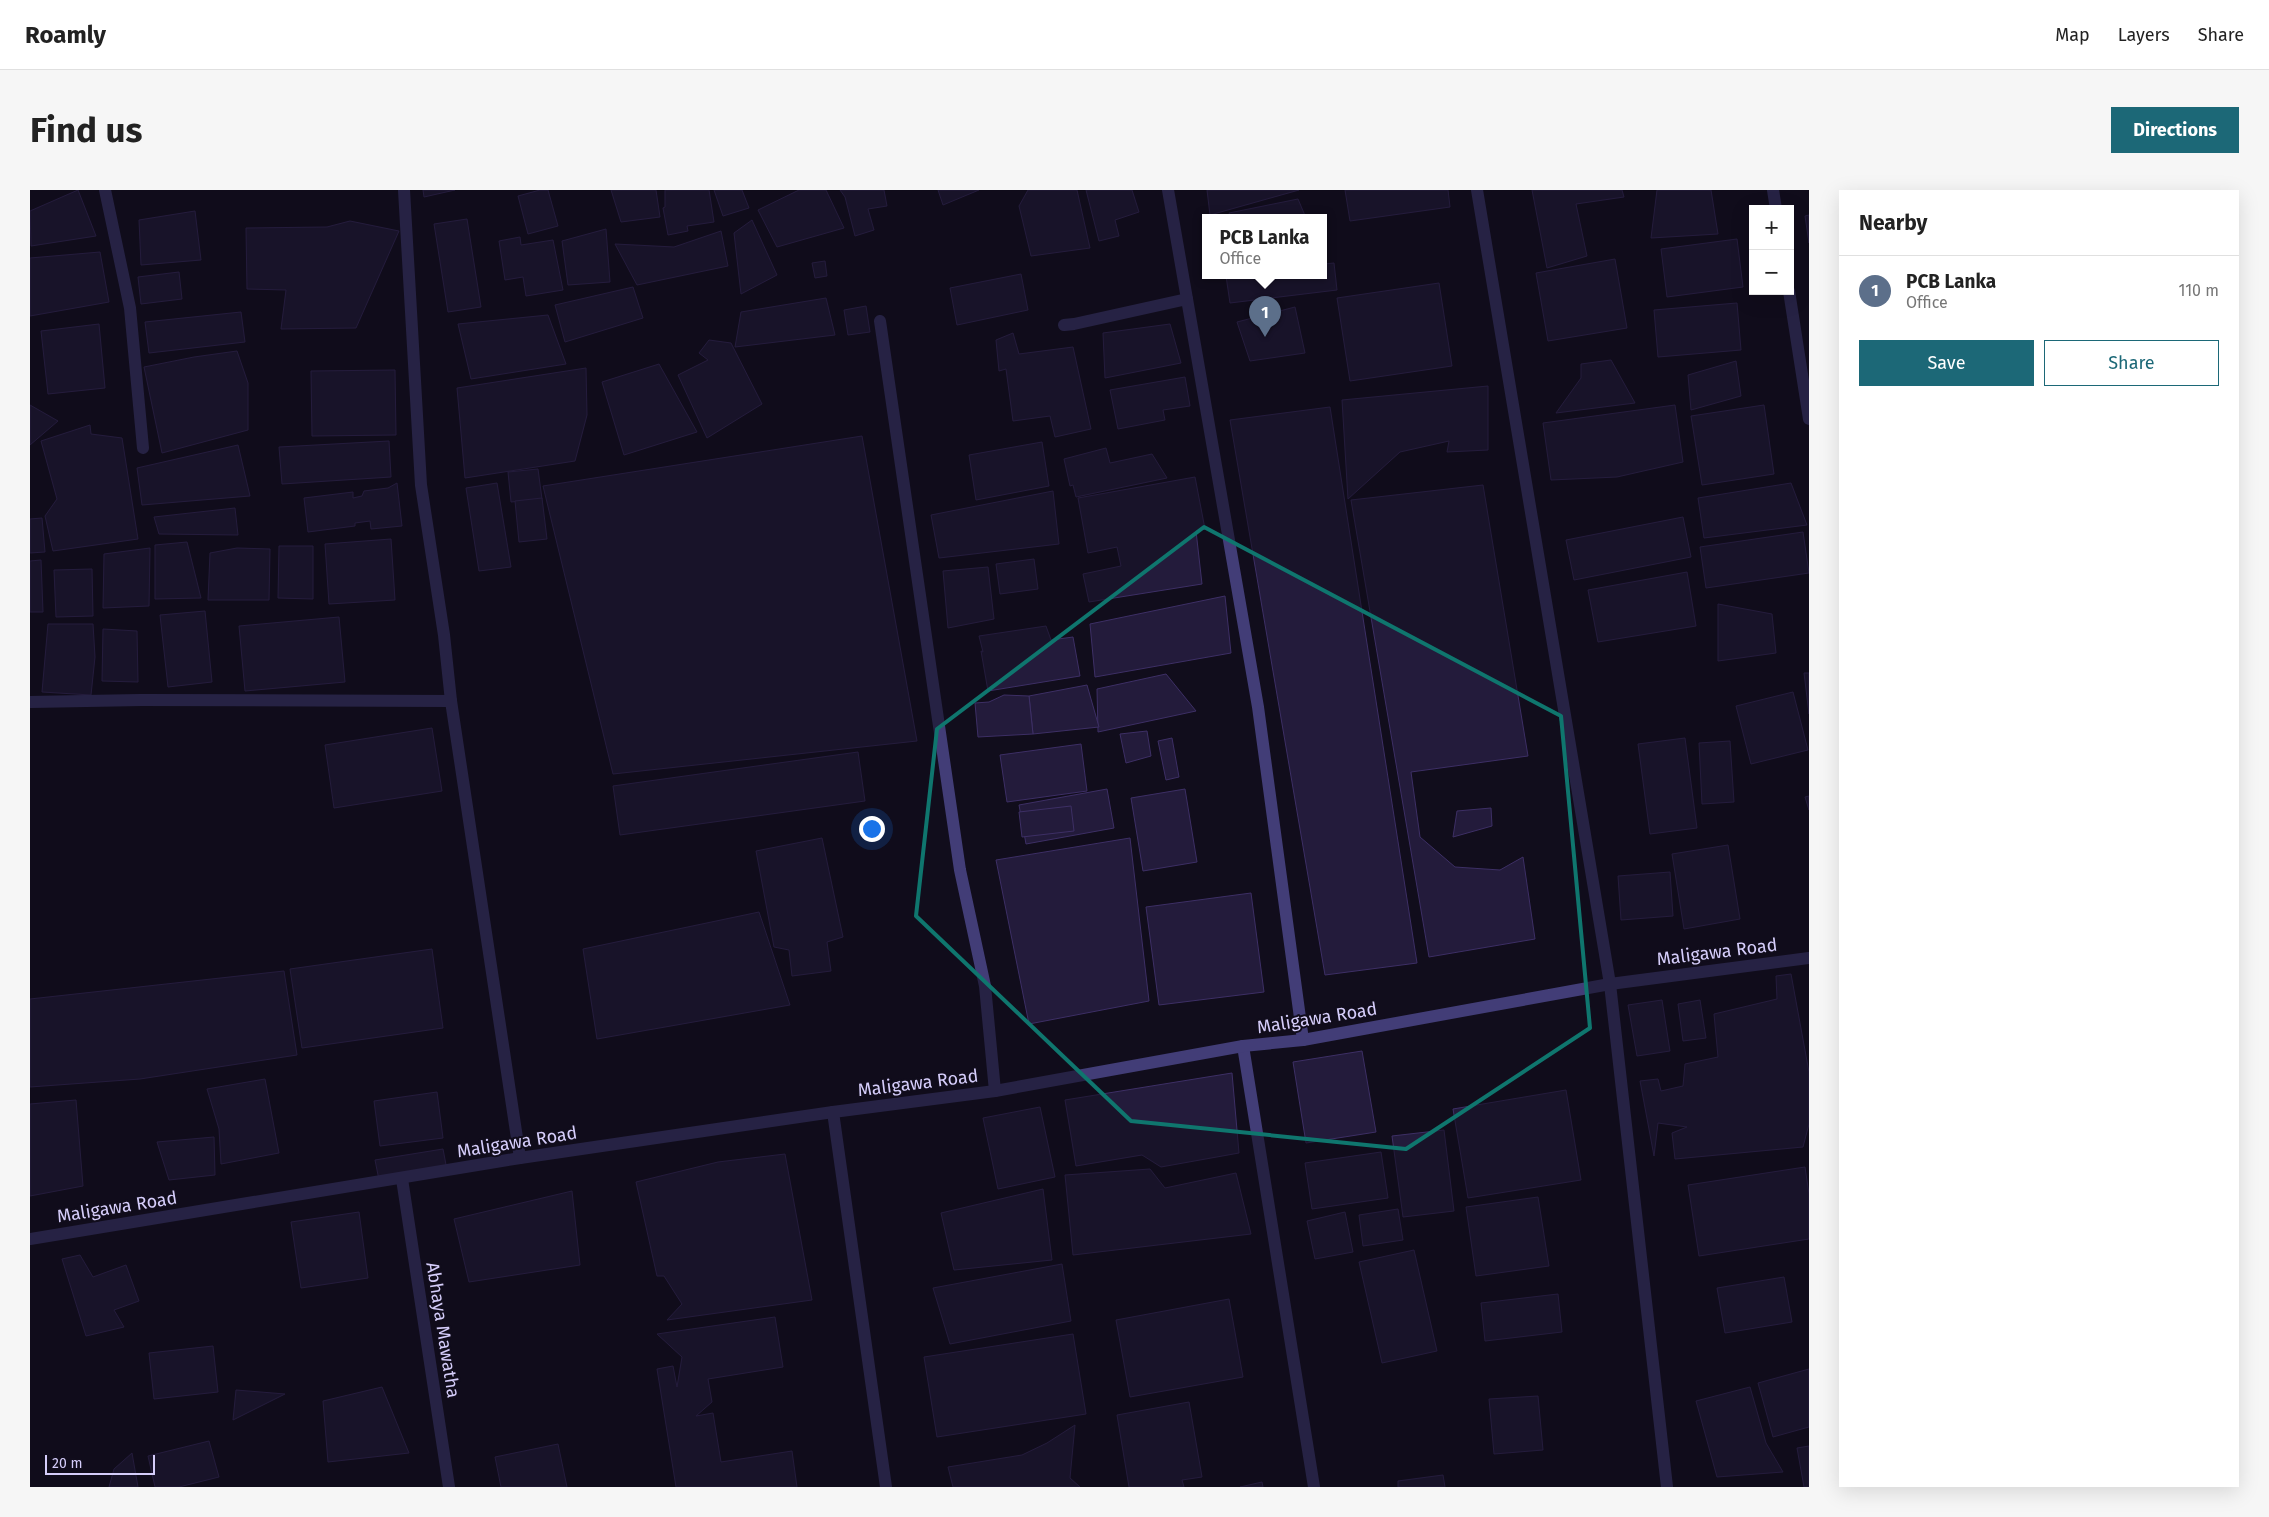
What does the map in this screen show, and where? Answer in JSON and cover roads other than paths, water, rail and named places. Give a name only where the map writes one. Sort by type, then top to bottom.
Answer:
[{"type":"street","points":[[105,190],[130,308],[143,448]]},
{"type":"street","points":[[404,190],[421,485],[444,635],[451,701],[520,1158]]},
{"type":"street","points":[[1168,190],[1258,707],[1303,1040]]},
{"type":"street","points":[[1477,190],[1610,984],[1667,1487]]},
{"type":"street","points":[[1772,190],[1775,205]]},
{"type":"street","points":[[1790,295],[1808,413]]},
{"type":"street","points":[[1064,325],[1187,298]]},
{"type":"street","points":[[880,321],[960,870],[985,986],[995,1091]]},
{"type":"street","points":[[30,702],[141,700],[451,701]]},
{"type":"street","name":"Maligawa Road","points":[[30,1239],[520,1158],[833,1112],[995,1091],[1243,1046],[1303,1040],[1610,984],[1809,958]]},
{"type":"street","points":[[1243,1046],[1314,1487]]},
{"type":"street","points":[[833,1112],[886,1487]]},
{"type":"street","name":"Abhaya Mawatha","points":[[402,1179],[449,1487]]},
{"type":"place","name":"PCB Lanka","points":[[1265,337]]}]
